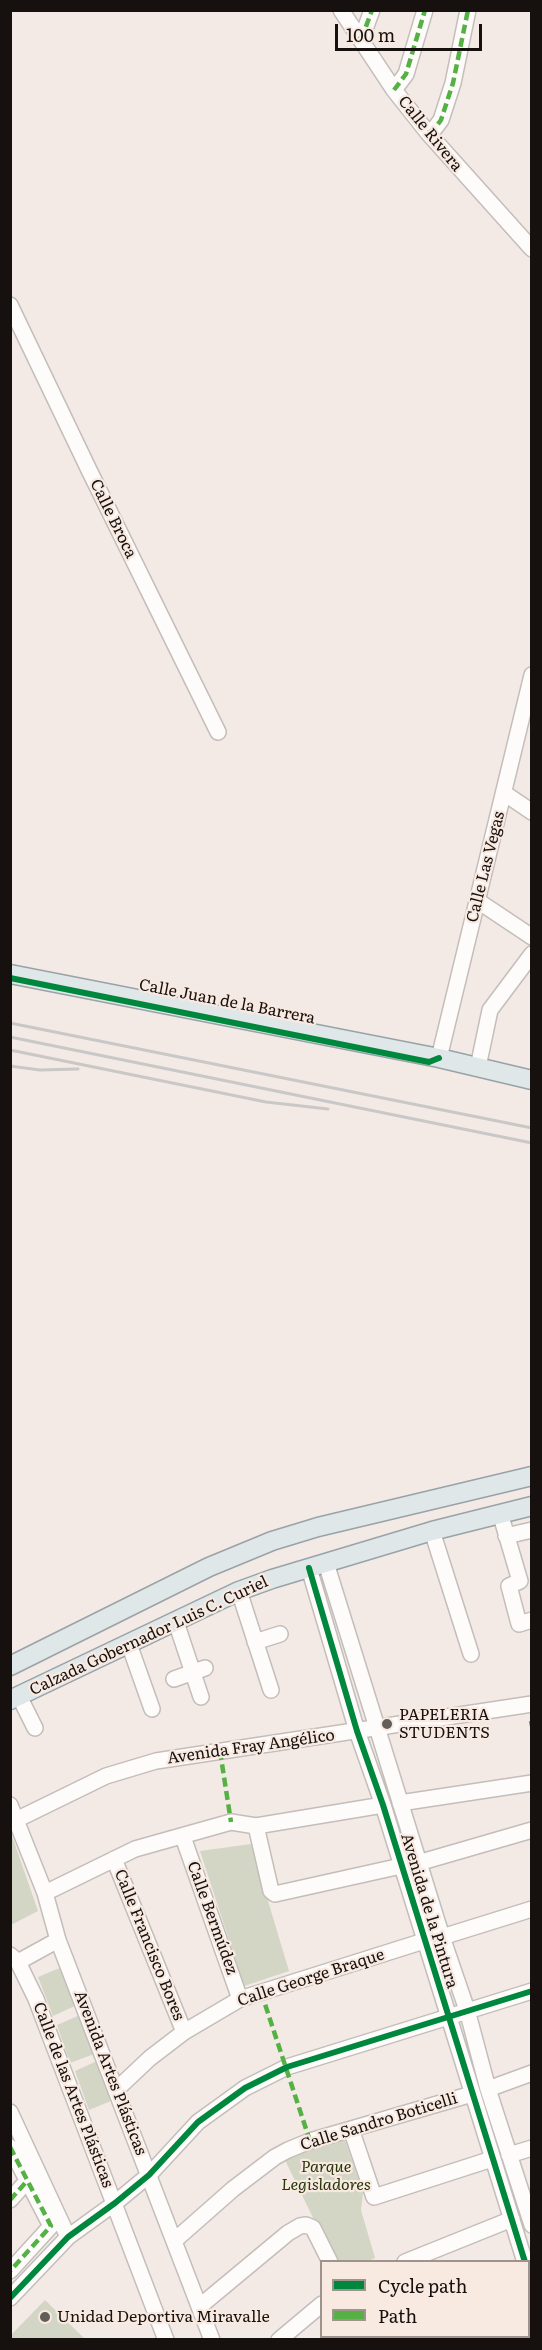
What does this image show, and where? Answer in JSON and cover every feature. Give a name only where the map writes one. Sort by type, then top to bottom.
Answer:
[{"type":"main road","name":"Calle Juan de la Barrera","points":[[10,974],[439,1058],[531,1080]]},
{"type":"main road","name":"Calzada Gobernador Luis C. Curiel","points":[[10,1666],[209,1567],[273,1541],[318,1527],[531,1476]]},
{"type":"main road","name":"Calzada Gobernador Luis C. Curiel","points":[[15,1698],[239,1591],[432,1531],[531,1506]]},
{"type":"street","name":"Calle Rivera","points":[[340,10],[394,90],[428,133],[531,249]]},
{"type":"street","points":[[360,39],[372,10]]},
{"type":"street","points":[[394,90],[406,74],[425,10]]},
{"type":"street","points":[[428,133],[441,120],[453,83],[468,10]]},
{"type":"street","name":"Calle Broca","points":[[10,305],[218,732]]},
{"type":"street","name":"Calle Las Vegas","points":[[439,1058],[504,793],[529,706],[531,675]]},
{"type":"street","points":[[504,793],[531,812]]},
{"type":"street","points":[[478,901],[531,938]]},
{"type":"street","points":[[478,1067],[490,1010],[531,954]]},
{"type":"street","points":[[500,1513],[506,1536],[526,1580],[509,1586],[519,1623],[531,1620]]},
{"type":"street","points":[[506,1536],[531,1530]]},
{"type":"street","points":[[432,1531],[471,1654]]},
{"type":"street","name":"Avenida de la Pintura","points":[[317,1565],[376,1728],[467,2010],[488,2090],[531,2223]]},
{"type":"street","name":"Avenida de la Pintura","points":[[317,1565],[357,1731],[383,1805],[524,2260]]},
{"type":"street","points":[[239,1591],[271,1690]]},
{"type":"street","points":[[177,1622],[199,1670],[201,1697]]},
{"type":"street","points":[[255,1642],[280,1634]]},
{"type":"street","points":[[129,1644],[152,1709]]},
{"type":"street","points":[[174,1679],[199,1670]]},
{"type":"street","points":[[15,1698],[35,1728]]},
{"type":"street","name":"Avenida Fray Angélico","points":[[16,1820],[106,1776],[156,1761],[531,1704]]},
{"type":"street","points":[[400,1803],[531,1783]]},
{"type":"street","name":"Avenida Artes Plásticas","points":[[10,1805],[45,1893],[58,1940],[212,2340]]},
{"type":"street","points":[[45,1893],[135,1849],[231,1822],[256,1826],[383,1805]]},
{"type":"street","points":[[256,1826],[271,1891],[275,1894],[401,1866]]},
{"type":"street","points":[[418,1863],[531,1830]]},
{"type":"street","name":"Calle Bermúdez","points":[[183,1837],[240,1999]]},
{"type":"street","name":"Calle Francisco Bores","points":[[114,1859],[184,2032]]},
{"type":"street","points":[[442,1937],[531,1909]]},
{"type":"street","points":[[14,1958],[58,1940]]},
{"type":"street","name":"Calle George Braque","points":[[117,2090],[150,2058],[184,2032],[240,1999],[424,1941]]},
{"type":"street","name":"Calle de las Artes Plásticas","points":[[14,1958],[36,1999],[166,2340]]},
{"type":"street","points":[[10,2298],[68,2237],[149,2175],[198,2122],[245,2088],[287,2067],[531,1991]]},
{"type":"street","points":[[488,2090],[531,2073]]},
{"type":"street","name":"Calle Sandro Boticelli","points":[[174,2241],[233,2189],[275,2157],[310,2141],[472,2094]]},
{"type":"street","points":[[10,2112],[68,2237]]},
{"type":"street","points":[[351,2128],[374,2197],[492,2159]]},
{"type":"street","points":[[10,2147],[51,2226],[10,2271]]},
{"type":"street","points":[[509,2155],[531,2148]]},
{"type":"street","points":[[10,2200],[27,2181]]},
{"type":"street","points":[[410,2260],[512,2219]]},
{"type":"street","points":[[199,2307],[288,2233],[306,2225],[313,2228],[329,2260]]},
{"type":"street","points":[[279,2340],[320,2305]]},
{"type":"green space","points":[[11,1833],[38,1911],[10,1925]]},
{"type":"green space","points":[[251,1844],[289,1971],[244,1986],[200,1851]]},
{"type":"green space","points":[[62,1967],[77,2005],[53,2016],[38,1977]]},
{"type":"green space","points":[[80,2015],[94,2054],[70,2063],[57,2025]]},
{"type":"green space","points":[[97,2061],[111,2101],[89,2110],[75,2071]]},
{"type":"green space","name":"Parque Legisladores","points":[[344,2137],[363,2193],[361,2210],[375,2258],[334,2260],[283,2156]]},
{"type":"green space","name":"Unidad Deportiva Miravalle","points":[[45,2300],[85,2339],[11,2339],[11,2335]]},
{"type":"railway","points":[[10,1023],[532,1128]]},
{"type":"railway","points":[[10,1037],[532,1143]]},
{"type":"railway","points":[[10,1050],[266,1102],[328,1109]]},
{"type":"railway","points":[[10,1066],[40,1070],[78,1069]]},
{"type":"marked path","points":[[360,39],[372,10]]},
{"type":"marked path","points":[[394,90],[406,74],[425,10]]},
{"type":"marked path","points":[[428,133],[441,120],[453,83],[468,10]]},
{"type":"marked path","points":[[531,1721],[532,1726]]},
{"type":"marked path","points":[[220,1751],[231,1822]]},
{"type":"marked path","points":[[261,1992],[310,2141]]},
{"type":"marked path","points":[[10,2147],[51,2226],[10,2271]]},
{"type":"marked path","points":[[10,2200],[27,2181]]},
{"type":"cycle path","points":[[10,978],[429,1062],[439,1058]]},
{"type":"cycle path","points":[[309,1568],[357,1731],[383,1805],[524,2260]]},
{"type":"cycle path","points":[[10,2298],[68,2237],[149,2175],[198,2122],[245,2088],[287,2067],[532,1991]]},
{"type":"place","name":"PAPELERIA STUDENTS","points":[[387,1724]]},
{"type":"place","name":"Unidad Deportiva Miravalle","points":[[45,2317]]}]
